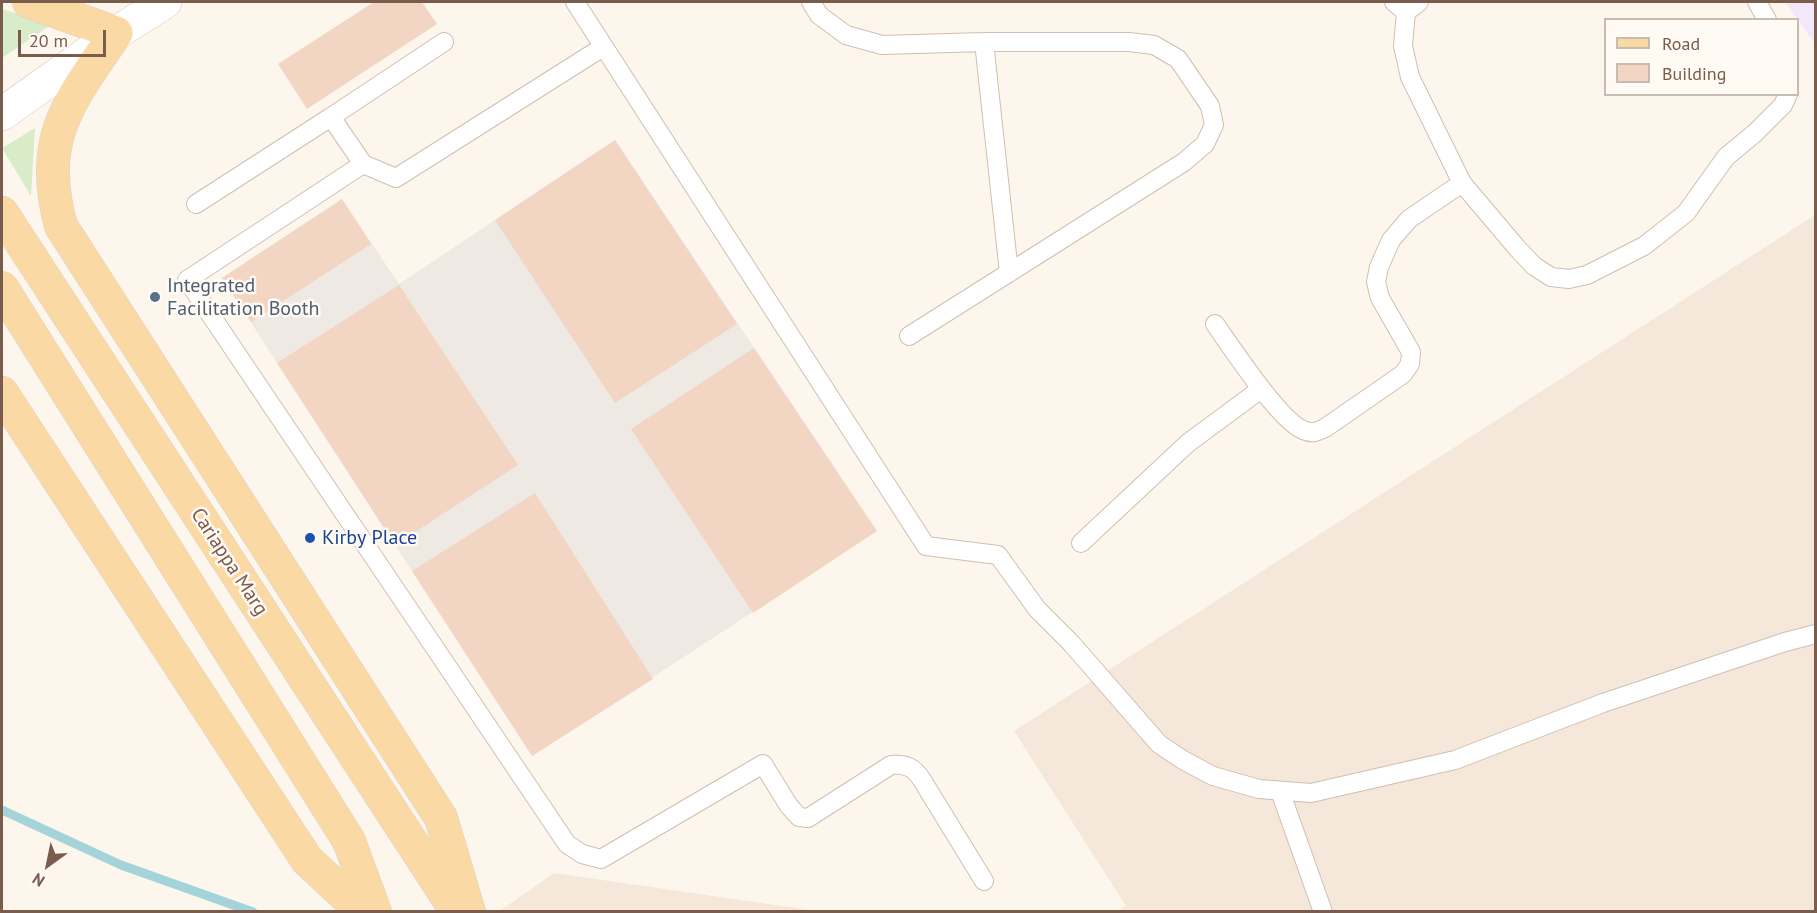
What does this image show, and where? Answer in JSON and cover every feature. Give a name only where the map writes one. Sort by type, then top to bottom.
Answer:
[{"type":"main road","points":[[28,2],[116,33],[70,102],[59,129],[54,150],[52,176],[54,201],[61,226],[441,818],[469,912]]},
{"type":"main road","name":"Cariappa Marg","points":[[2,213],[457,912]]},
{"type":"main road","points":[[2,288],[349,841],[375,912]]},
{"type":"main road","points":[[2,393],[307,860],[363,912]]},
{"type":"street","points":[[2,114],[116,33],[165,2]]},
{"type":"lane","points":[[575,2],[926,546],[998,555],[1037,609],[1071,643],[1159,744],[1213,776],[1259,789],[1311,793],[1455,760],[1603,703],[1815,634]]},
{"type":"lane","points":[[811,2],[819,15],[846,35],[882,45],[984,42],[1129,42],[1154,45],[1178,59],[1210,106],[1214,125],[1205,144],[1184,162],[909,336]]},
{"type":"lane","points":[[1757,2],[1766,18]]},
{"type":"lane","points":[[1406,5],[1403,46],[1410,77],[1462,183],[1534,266],[1551,277],[1569,279],[1587,274],[1644,246],[1686,213],[1726,157],[1755,133],[1783,105],[1787,96]]},
{"type":"lane","points":[[196,204],[444,42]]},
{"type":"lane","points":[[984,42],[1009,273]]},
{"type":"lane","points":[[331,117],[363,164],[396,178],[603,47]]},
{"type":"lane","points":[[363,164],[187,280],[567,844],[582,854],[601,859],[763,764],[789,806],[799,817],[808,818],[891,765],[903,764],[915,769],[984,880]]},
{"type":"lane","points":[[1215,324],[1261,389],[1288,420],[1302,430],[1314,433],[1325,428],[1403,375],[1410,364],[1411,352],[1380,298],[1376,282],[1378,267],[1391,240],[1408,219],[1462,183]]},
{"type":"lane","points":[[1081,543],[1188,443],[1261,389]]},
{"type":"lane","points":[[1280,791],[1323,912]]},
{"type":"shaded area","points":[[1785,2],[1815,2],[1815,44],[1799,22],[1799,18],[1796,18]]},
{"type":"shaded area","points":[[615,140],[877,531],[532,756],[222,278],[342,199],[399,284]]},
{"type":"shaded area","points":[[1815,215],[1815,911],[1119,911],[1126,906],[1014,731]]},
{"type":"shaded area","points":[[554,873],[817,911],[501,910]]},
{"type":"green space","points":[[2,9],[52,24],[2,58]]},
{"type":"green space","points":[[35,128],[31,196],[2,148]]},
{"type":"building","points":[[374,2],[422,2],[437,24],[307,109],[278,64]]},
{"type":"building","points":[[615,140],[737,324],[615,403],[495,220]]},
{"type":"building","points":[[342,199],[371,244],[251,322],[222,278]]},
{"type":"building","points":[[399,285],[518,465],[395,545],[277,363]]},
{"type":"building","points":[[754,348],[877,531],[753,613],[631,429]]},
{"type":"building","points":[[535,493],[653,679],[532,756],[412,571]]},
{"type":"waterway","points":[[2,810],[121,865],[253,912]]},
{"type":"place","name":"Integrated Facilitation Booth","points":[[155,297]]},
{"type":"place","name":"Kirby Place","points":[[310,538]]}]
